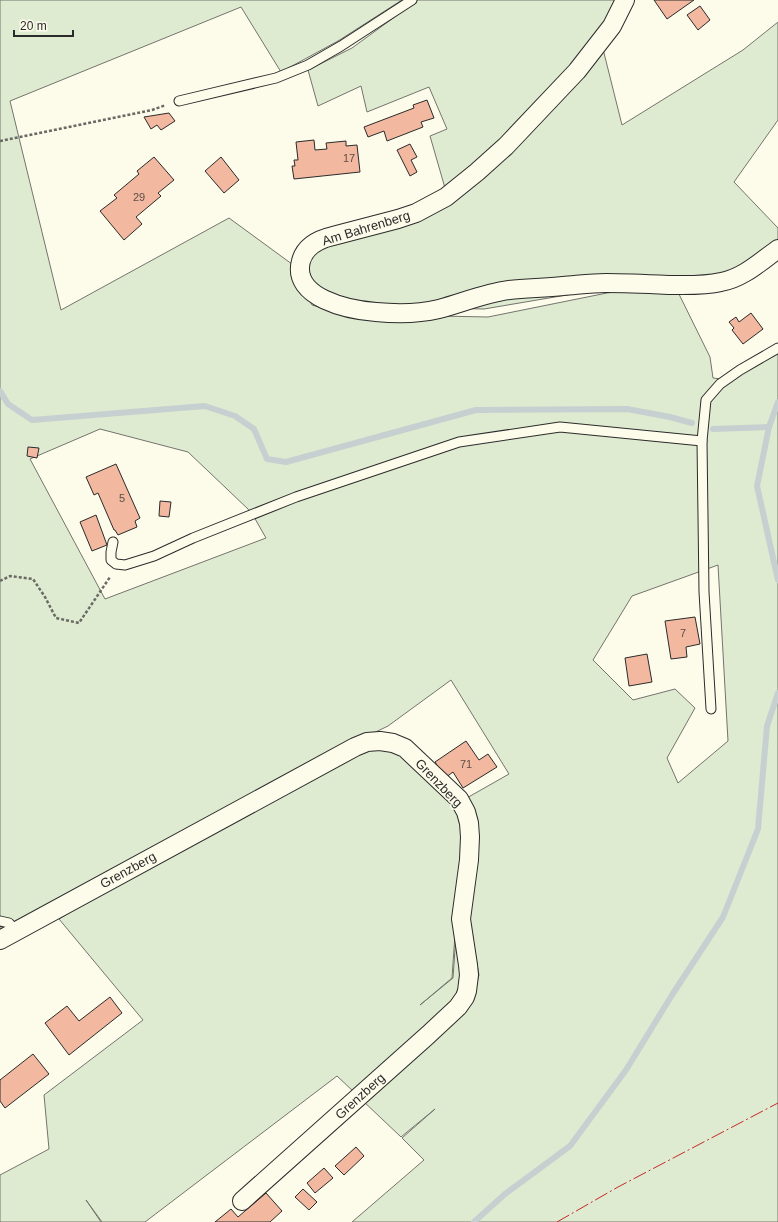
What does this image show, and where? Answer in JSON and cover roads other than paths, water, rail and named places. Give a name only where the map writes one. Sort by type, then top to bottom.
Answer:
[{"type":"street","name":"Am Bahrenberg","points":[[625,0],[612,26],[577,71],[506,146],[477,172],[446,197],[416,213],[323,238],[315,243],[305,252],[302,257],[300,274],[302,282],[309,290],[318,296],[343,306],[374,312],[410,313],[438,309],[508,290],[604,283],[691,285],[720,282],[745,273],[778,249]]},
{"type":"street","name":"Grenzberg","points":[[0,940],[355,747],[367,742],[380,741],[393,743],[405,748],[459,799],[466,812],[469,823],[470,837],[469,860],[462,919],[469,975],[465,998],[458,1007],[242,1201]]},
{"type":"lane","points":[[179,101],[276,78],[308,65],[341,46],[412,0]]},
{"type":"lane","points":[[711,709],[704,592],[702,441],[706,400],[720,384],[740,370],[778,348]]},
{"type":"lane","points":[[113,542],[111,560],[116,564],[125,565],[154,556],[193,538],[296,497],[459,442],[560,426],[702,441]]},
{"type":"lane","points":[[0,921],[9,923],[16,931]]},
{"type":"waterway","points":[[0,391],[8,404],[32,420],[205,406],[235,416],[254,429],[267,459],[286,462],[476,410],[627,409],[670,417],[692,423]]},
{"type":"waterway","points":[[778,402],[769,427],[757,486],[778,580]]},
{"type":"waterway","points":[[713,429],[769,427]]},
{"type":"waterway","points":[[474,1222],[505,1194],[570,1146],[626,1070],[672,995],[723,917],[758,829],[767,726],[778,693]]}]
